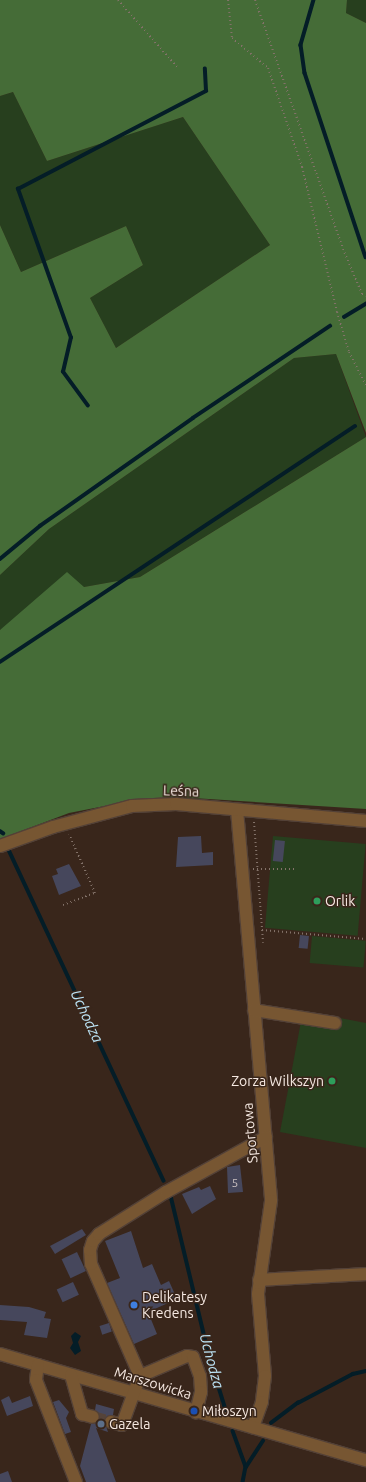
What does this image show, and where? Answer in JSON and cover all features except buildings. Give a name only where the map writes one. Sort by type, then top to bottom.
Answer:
[{"type":"street","name":"Leśna","points":[[0,846],[65,823],[132,806],[176,804],[366,820]]},
{"type":"street","name":"Sportowa","points":[[237,810],[271,1201],[258,1294],[265,1376],[262,1402],[253,1427]]},
{"type":"street","points":[[254,1010],[335,1023]]},
{"type":"street","points":[[111,1422],[122,1425],[140,1376],[91,1264],[93,1241],[99,1234],[166,1192],[266,1137]]},
{"type":"street","points":[[259,1280],[366,1274]]},
{"type":"street","name":"Marszowicka","points":[[0,1354],[366,1460]]},
{"type":"street","points":[[140,1376],[188,1356],[193,1357],[200,1387],[196,1412]]},
{"type":"street","points":[[38,1365],[36,1380],[76,1482]]},
{"type":"street","points":[[71,1375],[82,1414],[93,1417]]},
{"type":"path","points":[[118,0],[178,68]]},
{"type":"path","points":[[228,0],[232,38],[268,68],[302,167],[337,312],[349,352],[366,386]]},
{"type":"path","points":[[255,0],[343,249],[362,294],[366,296]]},
{"type":"path","points":[[253,811],[263,943]]},
{"type":"path","points":[[63,905],[94,893],[65,823]]},
{"type":"path","points":[[258,868],[297,870]]},
{"type":"path","points":[[262,930],[366,939]]},
{"type":"green space","points":[[0,0],[347,0],[346,13],[366,23],[366,433],[336,354],[294,358],[49,529],[0,575],[0,225],[21,272],[126,226],[143,265],[90,298],[116,348],[270,245],[183,117],[47,161],[13,92],[0,96]]},
{"type":"green space","points":[[347,0],[366,0],[366,23],[346,13]]},
{"type":"green space","points":[[13,92],[47,161],[183,117],[270,245],[116,348],[90,298],[143,265],[126,226],[21,272],[0,225],[0,96]]},
{"type":"green space","points":[[336,354],[366,437],[140,577],[84,587],[0,630],[0,575],[49,529],[294,358]]},
{"type":"green space","points":[[366,437],[366,809],[177,797],[125,802],[69,813],[0,839],[0,630],[67,572],[84,587],[140,577]]},
{"type":"green space","name":"Orlik","points":[[273,836],[366,844],[358,936],[265,928]]},
{"type":"green space","points":[[312,936],[366,941],[363,968],[310,963]]},
{"type":"green space","name":"Zorza Wilkszyn","points":[[303,1011],[366,1023],[366,1148],[280,1132]]},
{"type":"water","points":[[75,1332],[81,1336],[78,1342],[81,1351],[75,1355],[70,1348],[73,1343],[71,1336]]},
{"type":"waterway","points":[[314,0],[301,45],[305,73],[366,257]]},
{"type":"waterway","points":[[88,406],[63,372],[71,338],[18,189],[206,91],[205,69]]},
{"type":"waterway","points":[[344,317],[366,304]]},
{"type":"waterway","points":[[0,559],[40,526],[193,418],[330,326]]},
{"type":"waterway","points":[[0,662],[355,426]]},
{"type":"waterway","name":"Uchodza","points":[[9,850],[164,1181]]},
{"type":"waterway","name":"Uchodza","points":[[171,1196],[210,1358],[226,1410]]},
{"type":"waterway","points":[[271,1423],[298,1403],[353,1374],[366,1371]]},
{"type":"waterway","name":"Uchodza","points":[[233,1431],[246,1467],[243,1482]]},
{"type":"waterway","points":[[246,1467],[263,1441]]},
{"type":"tunnel","points":[[93,1417],[111,1422]]},
{"type":"place","name":"Orlik","points":[[317,901]]},
{"type":"place","name":"Zorza Wilkszyn","points":[[332,1081]]},
{"type":"place","name":"Delikatesy Kredens","points":[[134,1305]]},
{"type":"place","name":"Miłoszyn","points":[[194,1411]]},
{"type":"place","name":"Gazela","points":[[101,1424]]}]
